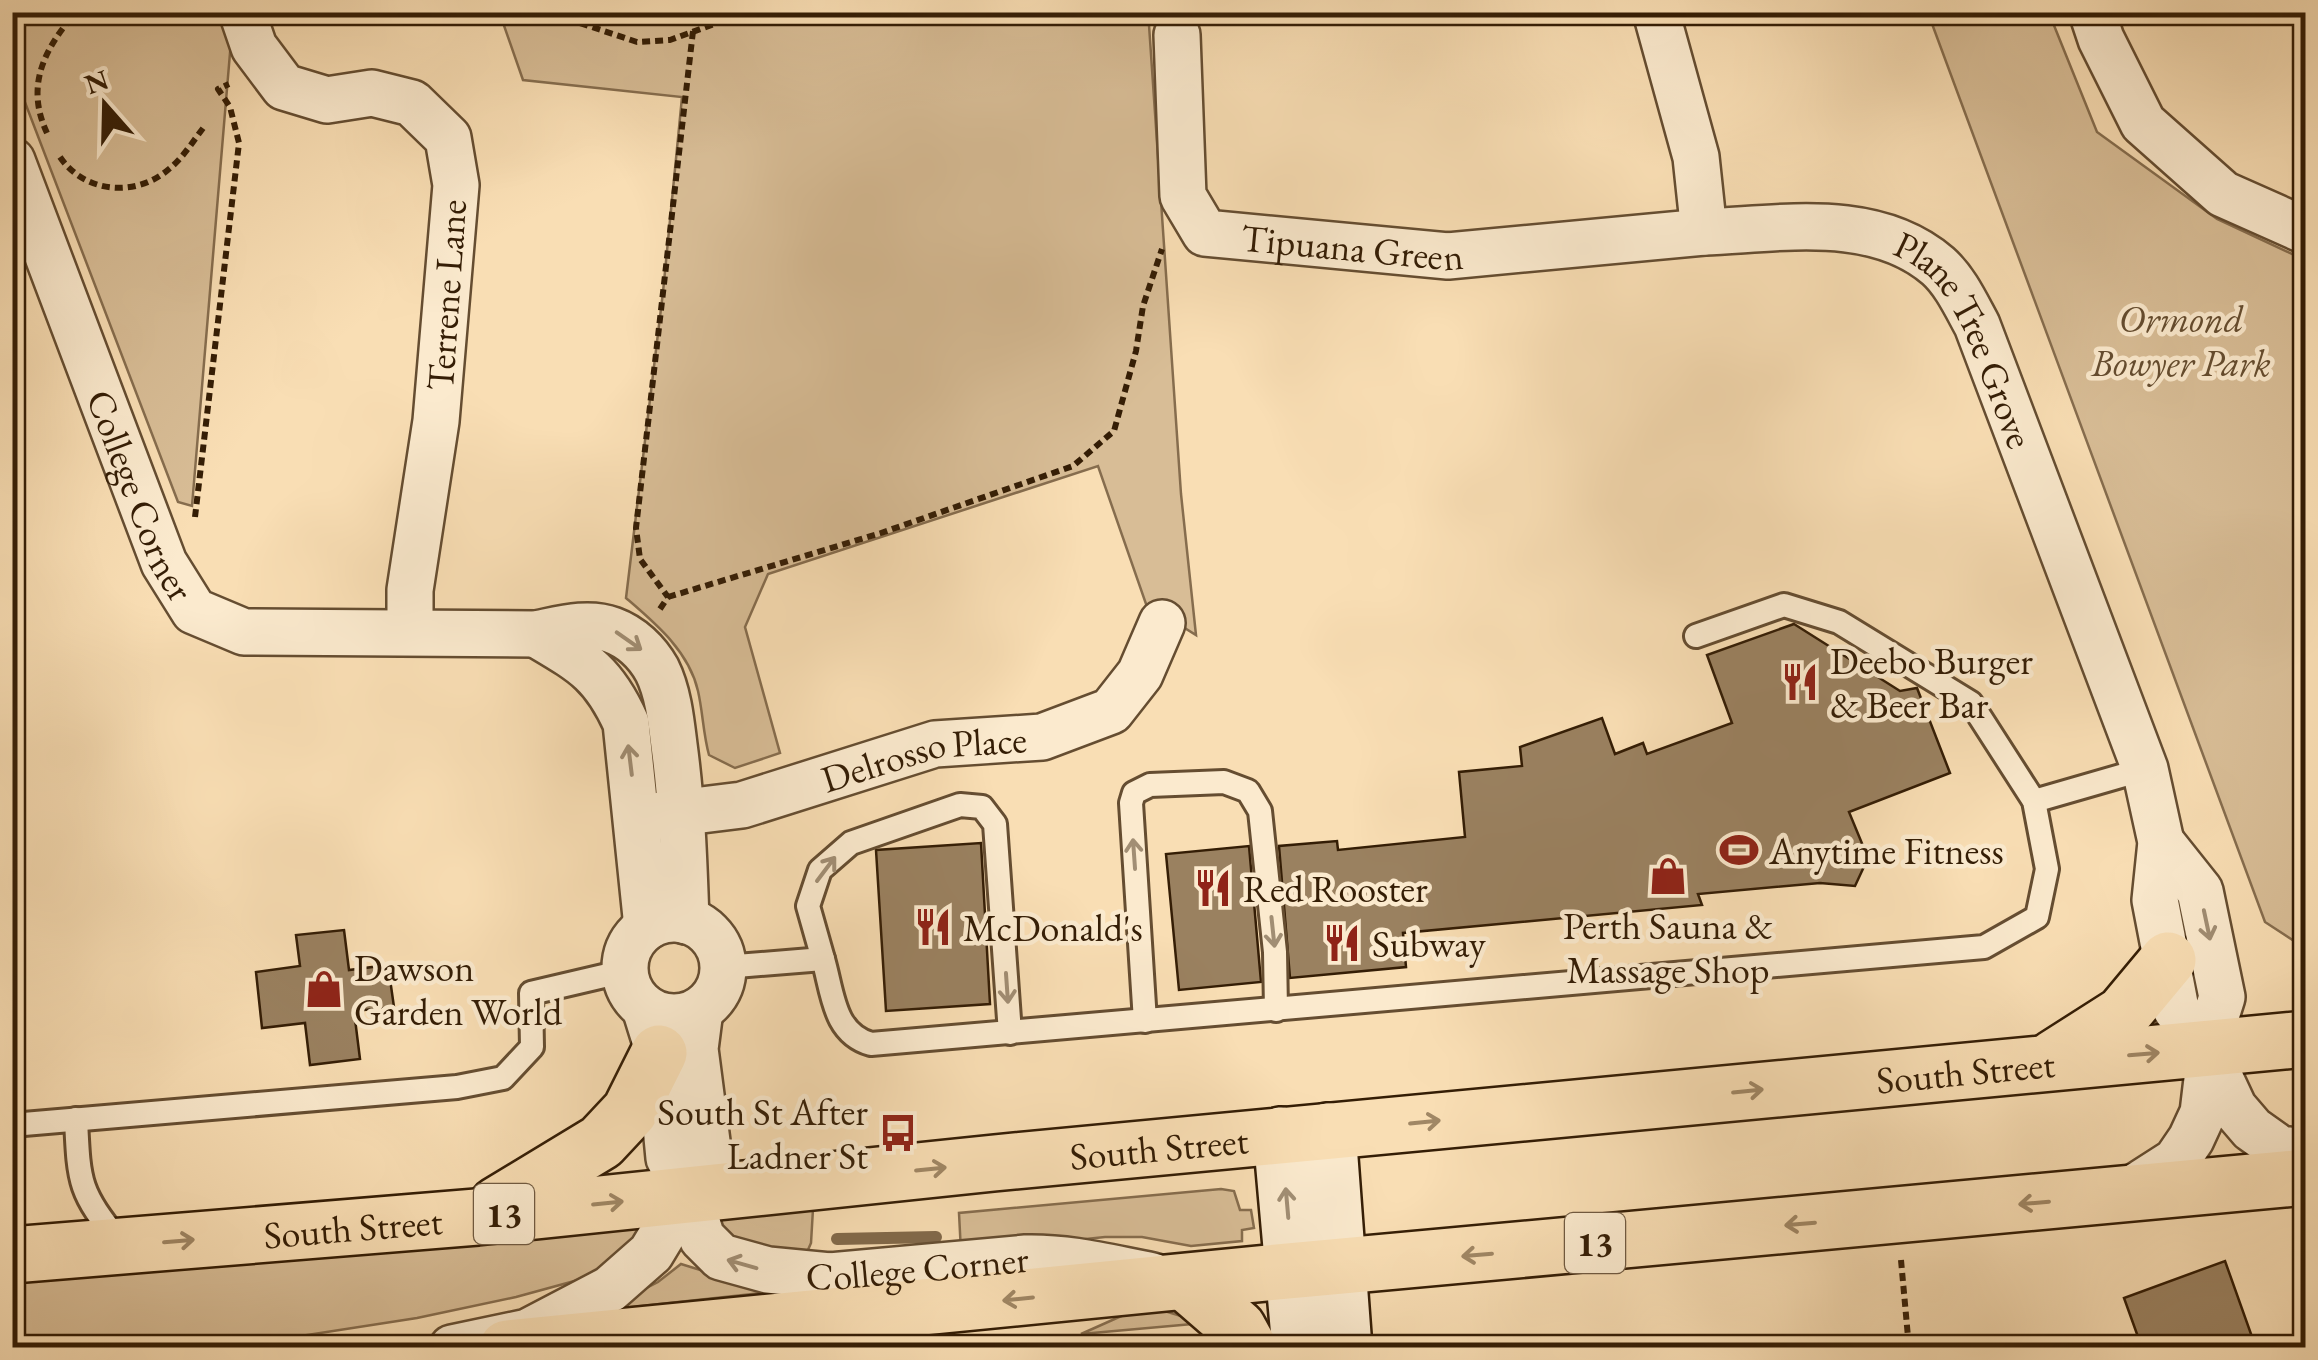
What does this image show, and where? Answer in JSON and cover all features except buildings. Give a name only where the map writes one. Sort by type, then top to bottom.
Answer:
[{"type":"highway","points":[[2047,1062],[2123,1014],[2168,960]]},
{"type":"highway","points":[[477,1216],[601,1142],[630,1111],[643,1011]]},
{"type":"highway","name":"South Street","points":[[12,1255],[477,1216],[2306,1039]]},
{"type":"highway","name":"13","points":[[507,1348],[2306,1177]]},
{"type":"highway","points":[[1184,1282],[1238,1328],[1250,1348]]},
{"type":"street","name":"Terrene Lane","points":[[242,12],[254,47],[284,87],[327,100],[372,93],[412,103],[448,138],[456,186],[436,421],[410,590],[410,632]]},
{"type":"street","points":[[1656,12],[1696,157],[1704,232]]},
{"type":"street","points":[[2092,12],[2143,123],[2223,194],[2306,231]]},
{"type":"street","name":"Tipuana Green","points":[[1176,35],[1183,196],[1205,233],[1448,256],[1704,232]]},
{"type":"street","name":"College Corner","points":[[12,161],[164,563],[194,611],[244,632],[536,634],[580,626],[608,628],[634,642],[647,655],[658,673],[670,710],[683,812],[666,924]]},
{"type":"street","name":"Plane Tree Grove","points":[[1704,232],[1830,227],[1868,232],[1910,247],[1940,267],[1976,325],[2145,769],[2161,842],[2155,900],[2176,1009],[2206,1048],[2234,1108],[2252,1129],[2280,1149],[2306,1152]]},
{"type":"street","name":"Delrosso Place","points":[[637,818],[742,804],[935,744],[1042,736],[1111,711],[1140,674],[1162,624]]},
{"type":"street","points":[[536,634],[600,676],[626,722],[637,818],[666,924]]},
{"type":"street","name":"Plane Tree Grove","points":[[2121,1196],[2176,1161],[2191,1139],[2203,1113],[2208,1071],[2206,1048],[2222,997],[2200,890],[2161,842]]},
{"type":"street","points":[[666,924],[702,928],[714,940],[724,967],[713,999],[700,1010],[677,1017],[643,1011],[627,954],[634,938],[666,924]]},
{"type":"street","points":[[452,1348],[528,1332],[610,1289],[651,1253],[709,1156],[695,1049],[700,1010]]},
{"type":"street","name":"College Corner","points":[[643,1011],[669,1158],[688,1194],[702,1238],[721,1257],[768,1270],[830,1276],[1058,1258],[1184,1282]]},
{"type":"street","points":[[1304,1133],[1316,1269],[1344,1348]]},
{"type":"street","points":[[1300,1348],[1316,1269]]},
{"type":"lane","points":[[1010,1032],[995,824],[982,807],[960,805],[851,842],[820,870],[808,906],[842,1026],[854,1039],[871,1044],[1276,1010],[1984,947],[2037,917],[2046,869],[2034,801],[1971,703],[1839,622],[1784,605],[1696,636]]},
{"type":"lane","points":[[2034,801],[2145,769]]},
{"type":"lane","points":[[1144,1021],[1132,803],[1134,793],[1150,785],[1224,782],[1240,786],[1255,799],[1260,810],[1273,924],[1276,1010]]},
{"type":"lane","points":[[724,967],[823,959]]},
{"type":"lane","points":[[12,1126],[457,1087],[503,1078],[532,1047],[532,993],[643,1011]]},
{"type":"lane","points":[[76,1120],[78,1179],[90,1206],[122,1245]]},
{"type":"path","points":[[76,12],[58,32],[37,82],[37,111],[70,171],[94,186],[132,188],[168,171],[204,127]]},
{"type":"path","points":[[504,23],[519,18],[562,17],[637,42],[670,40],[731,18],[736,12]]},
{"type":"path","points":[[668,596],[640,560],[636,528],[693,31]]},
{"type":"path","points":[[195,520],[240,143]]},
{"type":"path","points":[[652,621],[668,596],[881,533],[1073,466],[1114,431],[1161,250],[1205,233]]},
{"type":"path","points":[[1897,1214],[1909,1348]]},
{"type":"green space","points":[[515,12],[1062,12],[1149,25],[1181,494],[1196,635],[1146,604],[1098,466],[768,574],[745,627],[780,753],[735,768],[709,755],[698,691],[687,663],[670,639],[626,598],[682,97],[523,80],[501,17]]},
{"type":"green space","points":[[13,13],[221,13],[231,41],[192,506],[178,502],[13,71]]},
{"type":"green space","name":"Ormond Bowyer Park","points":[[1928,13],[2049,13],[2097,132],[2217,219],[2305,260],[2305,948],[2265,922]]},
{"type":"green space","points":[[1221,1189],[1234,1191],[1240,1210],[1251,1210],[1254,1228],[1242,1230],[1242,1241],[1191,1246],[1142,1237],[1105,1237],[961,1252],[959,1213]]},
{"type":"green space","points":[[813,1209],[811,1243],[804,1259],[736,1249],[715,1220],[719,1216]]},
{"type":"green space","points":[[635,1223],[648,1234],[589,1277],[417,1318],[223,1348],[81,1348],[43,1342],[13,1343],[12,1280]]},
{"type":"green space","points":[[681,1264],[771,1292],[604,1310],[658,1282]]},
{"type":"green space","points":[[1158,1309],[1204,1323],[1081,1334],[1128,1313]]},
{"type":"waterway","points":[[837,1239],[936,1237]]},
{"type":"place","name":"Deebo Burger & Beer Bar","points":[[1800,682]]},
{"type":"place","name":"Anytime Fitness","points":[[1739,850]]},
{"type":"place","name":"Perth Sauna & Massage Shop","points":[[1668,876]]},
{"type":"place","name":"Red Rooster","points":[[1213,888]]},
{"type":"place","name":"McDonald's","points":[[933,927]]},
{"type":"place","name":"Subway","points":[[1342,943]]},
{"type":"place","name":"Dawson Garden World","points":[[324,989]]},
{"type":"place","name":"South St After Ladner St","points":[[898,1133]]}]
